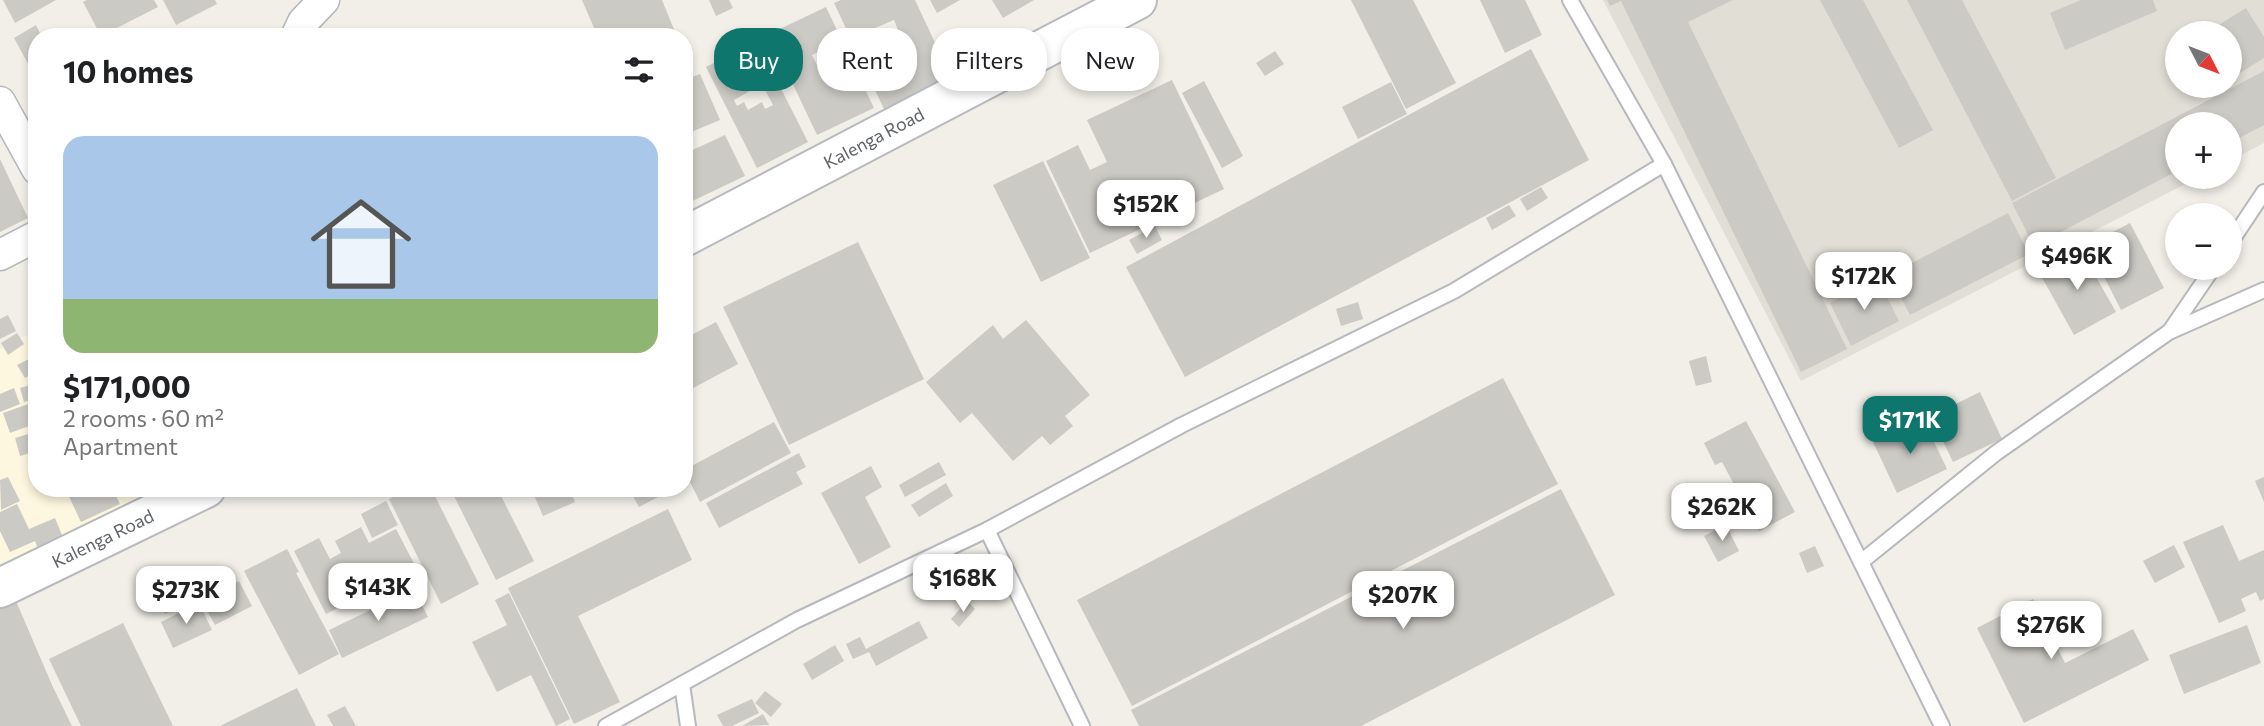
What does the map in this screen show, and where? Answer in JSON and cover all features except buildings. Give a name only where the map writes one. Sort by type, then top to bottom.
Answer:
[{"type":"main road","name":"Kalenga Road","points":[[693,232],[1137,0]]},
{"type":"main road","name":"Kalenga Road","points":[[0,588],[187,497]]},
{"type":"street","points":[[300,28],[324,0]]},
{"type":"street","points":[[0,102],[28,153]]},
{"type":"street","points":[[0,255],[28,241]]},
{"type":"lane","points":[[1570,0],[1664,164],[1942,726]]},
{"type":"lane","points":[[606,726],[797,620],[987,530],[1182,425],[1454,291],[1664,164]]},
{"type":"lane","points":[[2242,225],[2264,192]]},
{"type":"lane","points":[[2169,332],[2205,280]]},
{"type":"lane","points":[[1861,562],[1996,453],[2169,332],[2264,290]]},
{"type":"lane","points":[[987,530],[1082,726]]},
{"type":"lane","points":[[682,684],[688,726]]},
{"type":"shaded area","points":[[1603,0],[2264,0],[2264,143],[2242,155],[2242,112],[2165,112],[2165,189],[2176,189],[1801,381]]},
{"type":"shaded area","points":[[28,335],[28,497],[166,497],[174,513],[0,608],[0,349]]}]
